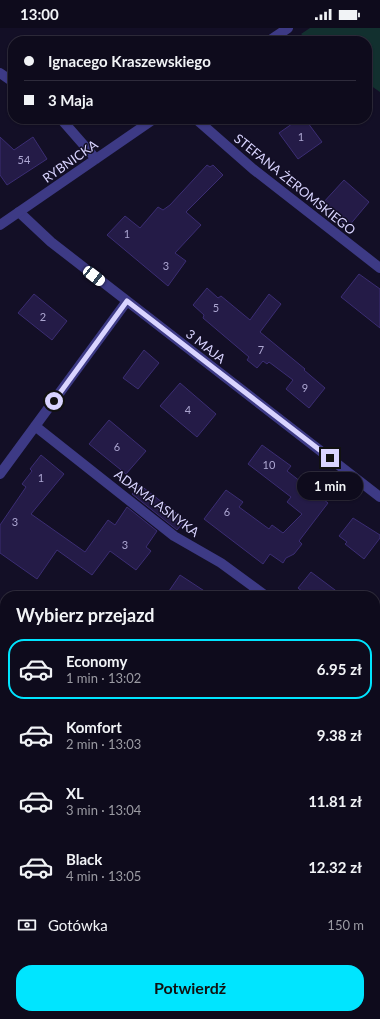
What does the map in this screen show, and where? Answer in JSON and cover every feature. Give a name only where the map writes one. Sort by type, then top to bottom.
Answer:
[{"type":"street","points":[[276,36],[288,28]]},
{"type":"street","points":[[65,124],[96,159]]},
{"type":"street","name":"RYBNICKA","points":[[0,225],[147,124]]},
{"type":"street","name":"STEFANA ŻEROMSKIEGO","points":[[202,124],[254,169],[380,268]]},
{"type":"street","name":"3 MAJA","points":[[19,212],[51,242],[380,497]]},
{"type":"street","points":[[0,474],[127,301]]},
{"type":"street","name":"ADAMA ASNYKA","points":[[35,426],[174,536],[221,563],[259,591]]},
{"type":"green space","points":[[310,28],[380,28],[380,92],[372,86],[372,36],[304,36],[301,34]]},
{"type":"building","points":[[292,124],[309,124],[322,142],[298,159],[279,133]]},
{"type":"building","points":[[0,137],[14,150],[33,137],[47,159],[7,185],[0,175]]},
{"type":"building","points":[[207,165],[210,167],[213,165],[223,175],[186,212],[201,225],[175,253],[186,261],[168,286],[107,235],[125,216],[140,228],[158,207],[163,210],[170,205]]},
{"type":"building","points":[[344,180],[369,202],[348,227],[322,204]]},
{"type":"building","points":[[359,274],[380,289],[380,328],[341,297]]},
{"type":"building","points":[[207,288],[218,298],[221,296],[250,320],[269,294],[281,304],[260,332],[305,369],[304,370],[325,388],[309,408],[286,389],[293,380],[269,362],[267,364],[263,361],[257,368],[247,360],[249,357],[203,318],[204,315],[193,305]]},
{"type":"building","points":[[34,294],[67,321],[52,340],[18,313]]},
{"type":"building","points":[[144,350],[159,363],[138,389],[123,378]]},
{"type":"building","points":[[180,383],[216,414],[197,437],[160,406]]},
{"type":"building","points":[[109,420],[146,451],[126,474],[89,444]]},
{"type":"building","points":[[262,445],[291,466],[287,471],[328,503],[299,541],[302,544],[294,554],[286,558],[283,563],[270,554],[263,564],[204,519],[226,490],[243,502],[239,507],[269,529],[272,525],[283,533],[302,514],[287,502],[291,497],[248,464]]},
{"type":"building","points":[[41,455],[64,474],[31,514],[85,552],[108,520],[115,525],[127,507],[157,531],[146,547],[151,551],[136,570],[110,551],[92,575],[57,550],[37,579],[0,553],[0,525],[26,487],[22,484],[32,471],[30,469]]},
{"type":"building","points":[[140,485],[185,520],[177,530],[132,494]]},
{"type":"building","points":[[353,518],[380,535],[380,538],[364,559],[345,544],[347,542],[339,536]]},
{"type":"building","points":[[311,572],[336,591],[302,591],[298,588]]},
{"type":"building","points":[[180,575],[204,591],[169,591]]},
{"type":"route","points":[[54,401],[127,301],[330,458]]}]
